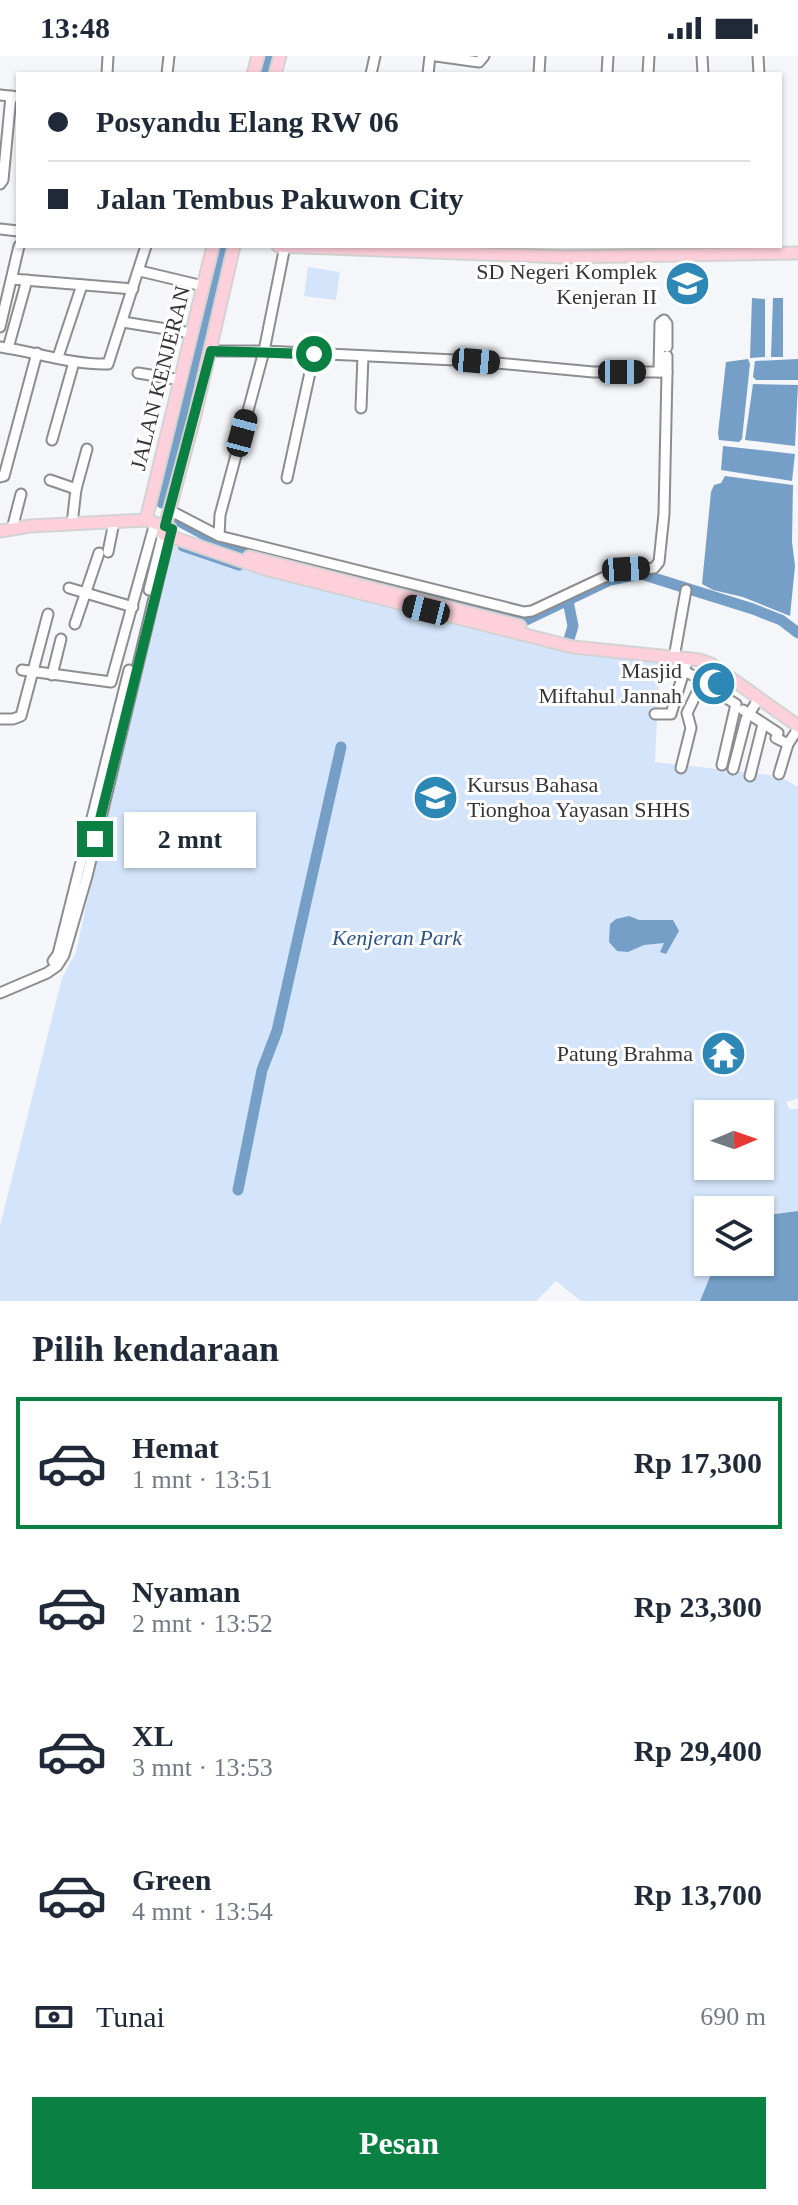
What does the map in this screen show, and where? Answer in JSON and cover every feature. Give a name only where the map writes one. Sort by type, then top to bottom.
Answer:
[{"type":"main road","name":"JALAN KENJERAN","points":[[162,528],[174,411],[212,248]]},
{"type":"main road","name":"JALAN KENJERAN","points":[[162,528],[171,511],[234,248]]},
{"type":"main road","points":[[391,248],[600,252],[761,250],[798,253]]},
{"type":"main road","points":[[174,411],[194,415]]},
{"type":"main road","points":[[6,530],[114,522],[162,528],[265,569],[326,580],[562,640],[711,664],[797,729]]},
{"type":"main road","points":[[562,640],[675,652],[691,661],[721,662],[798,719]]},
{"type":"street","points":[[433,56],[479,62],[484,56]]},
{"type":"street","points":[[0,95],[15,97],[4,138],[3,180],[0,184]]},
{"type":"street","points":[[0,327],[19,248]]},
{"type":"street","points":[[27,280],[4,348],[74,362],[106,364],[109,363],[123,322],[146,248]]},
{"type":"street","points":[[219,536],[220,515],[264,351],[285,248]]},
{"type":"street","points":[[140,271],[203,286]]},
{"type":"street","points":[[12,279],[133,289]]},
{"type":"street","points":[[58,357],[82,285]]},
{"type":"street","points":[[171,511],[219,536],[524,612],[532,611],[613,573],[657,566],[664,514],[659,372],[662,320],[667,324],[667,351],[659,372]]},
{"type":"street","points":[[123,322],[191,333]]},
{"type":"street","points":[[211,351],[476,361],[593,372],[659,372]]},
{"type":"street","points":[[0,477],[4,476],[37,353]]},
{"type":"street","points":[[287,478],[314,354]]},
{"type":"street","points":[[361,408],[363,356]]},
{"type":"street","points":[[52,440],[74,362]]},
{"type":"street","points":[[138,373],[181,380]]},
{"type":"street","points":[[72,524],[76,489],[87,449]]},
{"type":"street","points":[[50,480],[76,489]]},
{"type":"street","points":[[6,530],[21,494]]},
{"type":"street","points":[[199,524],[220,515]]},
{"type":"street","points":[[75,624],[114,522]]},
{"type":"street","points":[[22,670],[111,682],[133,607],[162,528]]},
{"type":"street","points":[[0,987],[44,969],[58,954],[162,528]]},
{"type":"street","points":[[0,993],[47,973],[57,966],[64,955],[87,876],[162,528]]},
{"type":"street","points":[[69,588],[133,607]]},
{"type":"street","points":[[675,652],[686,590]]},
{"type":"street","points":[[0,719],[21,716],[48,614]]},
{"type":"street","points":[[52,675],[61,639]]},
{"type":"street","points":[[681,768],[691,728],[687,713],[702,680],[691,661]]},
{"type":"street","points":[[655,714],[671,714],[691,661]]},
{"type":"street","points":[[700,686],[726,695],[726,698],[778,733],[776,738],[788,744]]},
{"type":"street","points":[[733,769],[748,713],[757,701]]},
{"type":"street","points":[[722,765],[736,704]]},
{"type":"street","points":[[750,776],[763,724]]},
{"type":"street","points":[[779,774],[788,744],[797,729]]},
{"type":"green space","points":[[308,267],[340,272],[336,300],[304,296]]},
{"type":"green space","name":"Kenjeran Park","points":[[175,538],[606,652],[660,656],[655,762],[779,776],[798,787],[798,1099],[786,1102],[789,1109],[798,1109],[798,1211],[774,1214],[774,1196],[694,1196],[694,1276],[710,1276],[700,1301],[581,1301],[556,1281],[536,1301],[0,1301],[0,1226],[62,978],[76,952],[109,799]]},
{"type":"water","points":[[752,298],[765,299],[765,357],[750,358]]},
{"type":"water","points":[[773,298],[783,298],[783,357],[771,357]]},
{"type":"water","points":[[748,359],[742,439],[739,442],[719,440],[726,362]]},
{"type":"water","points":[[798,359],[798,380],[756,380],[753,377],[755,361]]},
{"type":"water","points":[[753,384],[798,385],[795,446],[745,440]]},
{"type":"water","points":[[723,446],[795,454],[792,481],[721,470]]},
{"type":"water","points":[[725,476],[793,485],[792,542],[795,566],[790,616],[702,584],[711,492]]},
{"type":"water","points":[[629,916],[639,920],[673,920],[679,931],[666,954],[660,952],[664,943],[644,945],[628,952],[617,951],[609,942],[610,924]]},
{"type":"water","points":[[798,1211],[798,1301],[700,1301],[710,1276],[774,1276],[774,1214]]},
{"type":"waterway","points":[[265,72],[269,56]]},
{"type":"waterway","points":[[162,503],[222,248]]},
{"type":"waterway","points":[[175,519],[216,541],[263,555]]},
{"type":"waterway","points":[[183,546],[239,565]]},
{"type":"waterway","points":[[330,572],[526,620],[610,580],[641,574],[753,609],[781,620],[798,633]]},
{"type":"waterway","points":[[567,646],[573,626],[568,601]]},
{"type":"waterway","points":[[238,1190],[262,1070],[277,1031],[341,747]]},
{"type":"place","name":"SD Negeri Komplek Kenjeran II","points":[[688,284]]},
{"type":"place","name":"Masjid Miftahul Jannah","points":[[713,683]]},
{"type":"place","name":"Kursus Bahasa Tionghoa Yayasan SHHS","points":[[436,797]]},
{"type":"place","name":"Patung Brahma","points":[[724,1053]]},
{"type":"route","points":[[95,839],[172,529],[165,526],[211,351],[314,354]]}]
